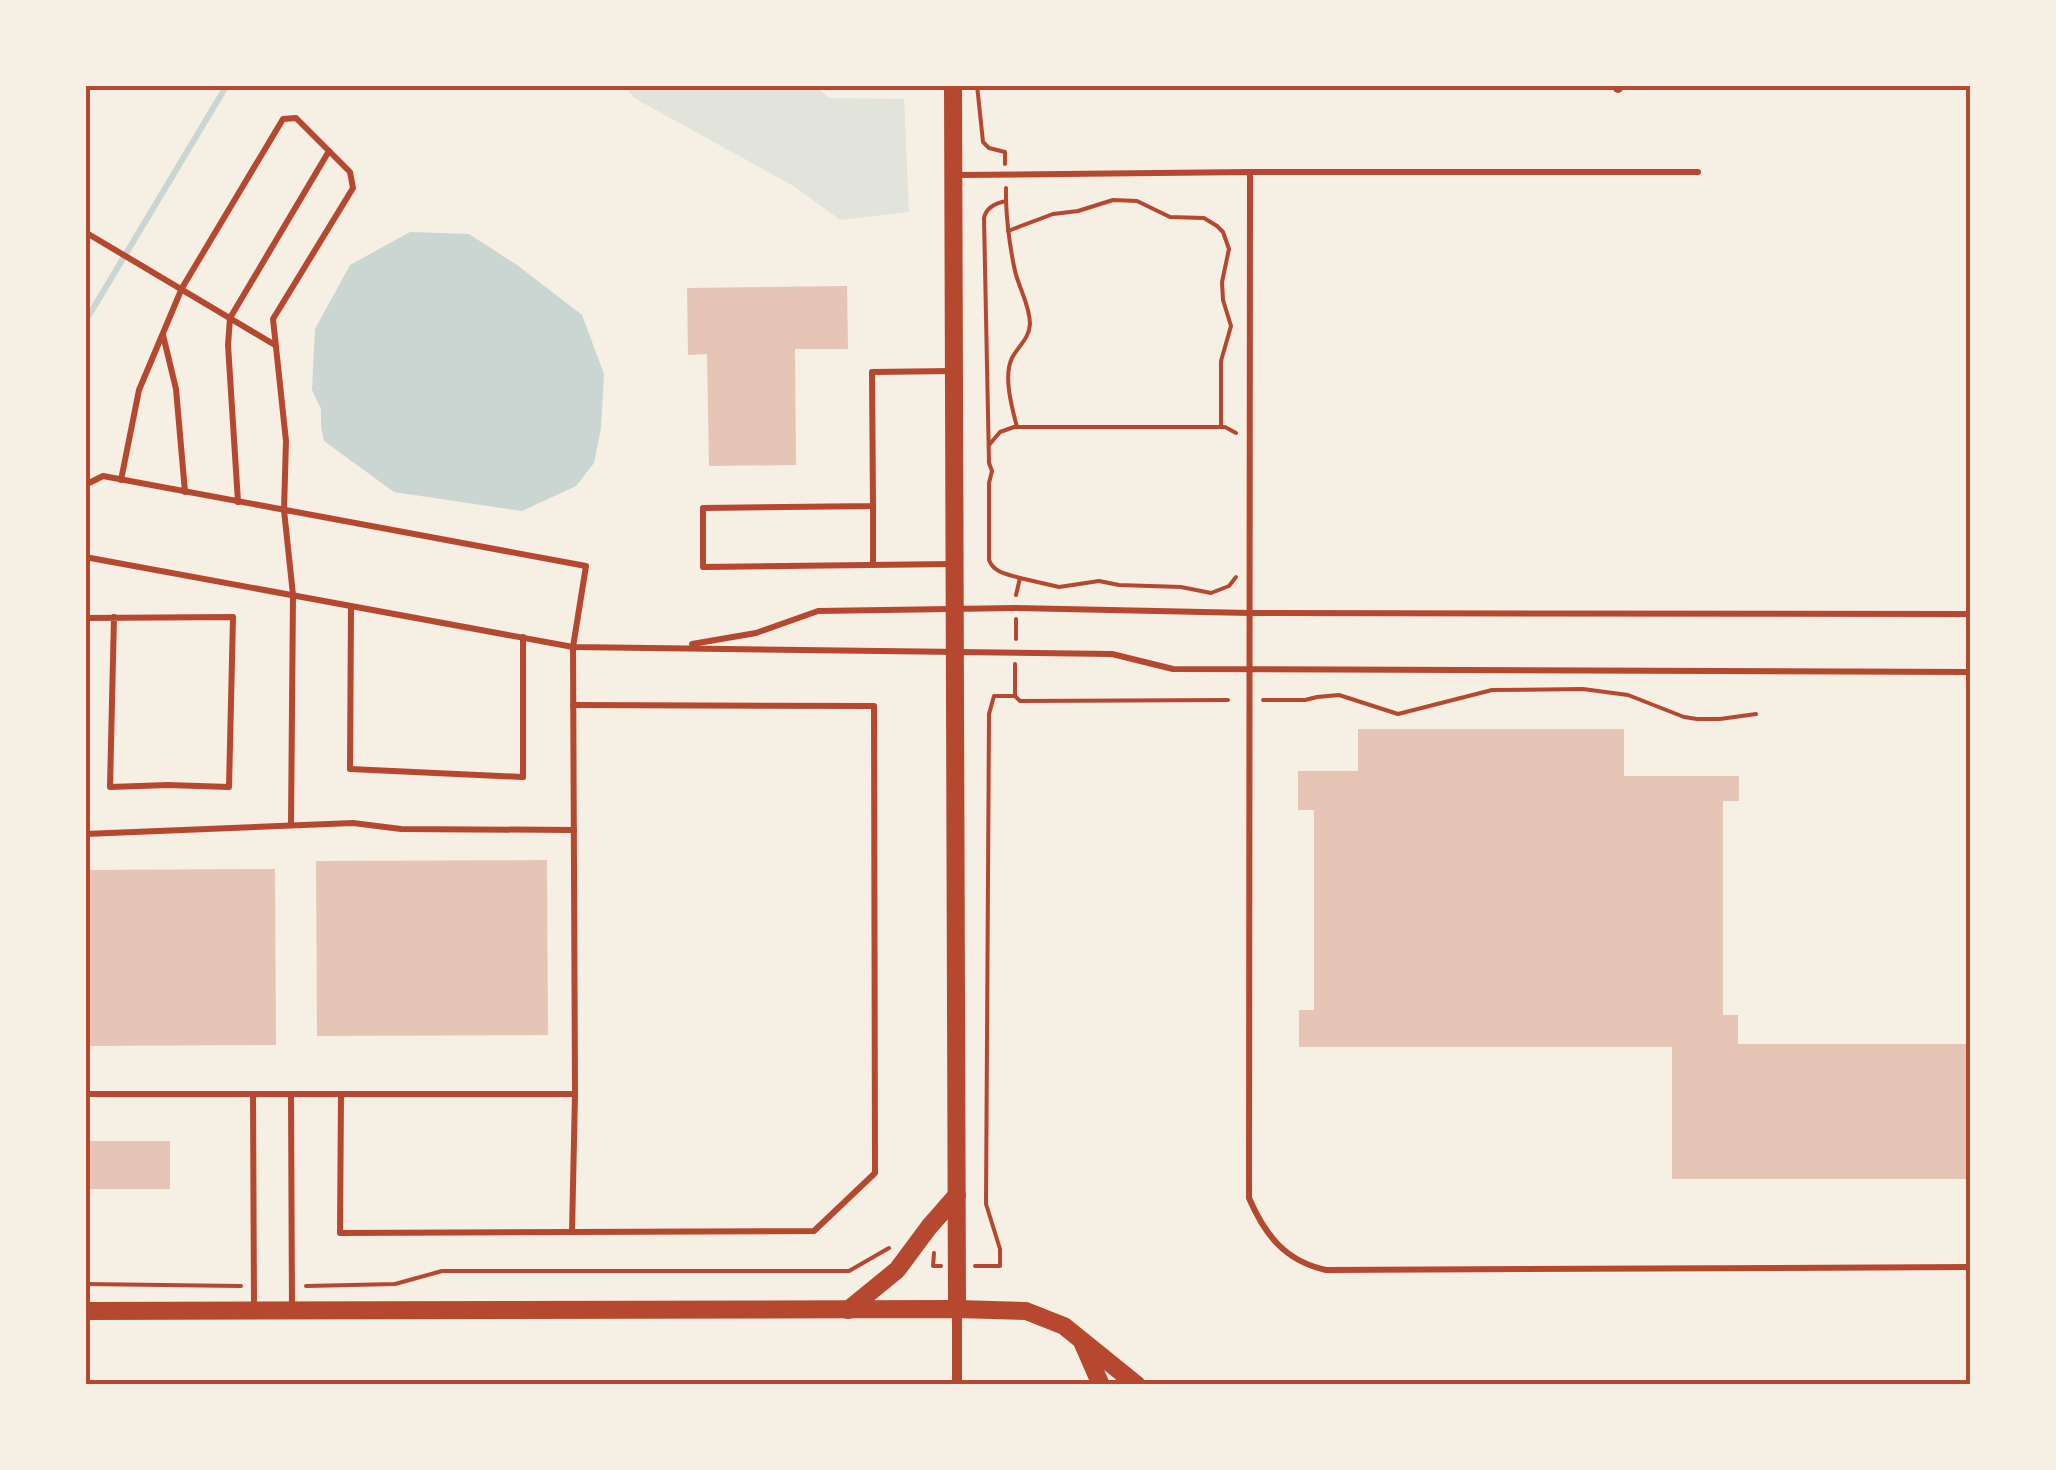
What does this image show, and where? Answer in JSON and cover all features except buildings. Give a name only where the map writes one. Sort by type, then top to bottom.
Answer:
[{"type":"main road","points":[[952,85],[957,1309]]},
{"type":"main road","points":[[848,1310],[897,1270],[957,1195]]},
{"type":"main road","points":[[85,1311],[1026,1311],[1064,1326],[1137,1385]]},
{"type":"main road","points":[[1081,1339],[1101,1385]]},
{"type":"street","points":[[957,1309],[957,1385]]},
{"type":"lane","points":[[122,480],[138,390],[182,288],[284,120],[296,118],[350,172],[353,188],[272,319],[286,441],[284,510],[293,595],[291,825]]},
{"type":"lane","points":[[238,502],[228,345],[230,318],[329,151]]},
{"type":"lane","points":[[1250,172],[1249,1198],[1261,1226],[1286,1253],[1326,1270],[1971,1267]]},
{"type":"lane","points":[[953,175],[1698,172]]},
{"type":"lane","points":[[85,232],[276,345]]},
{"type":"lane","points":[[162,334],[176,388],[185,492]]},
{"type":"lane","points":[[874,565],[872,372],[954,371]]},
{"type":"lane","points":[[85,485],[102,476],[586,566],[573,647],[572,1232]]},
{"type":"lane","points":[[873,506],[703,508],[703,567],[954,564]]},
{"type":"lane","points":[[85,556],[573,647],[1112,654],[1173,669],[1971,672]]},
{"type":"lane","points":[[352,606],[350,769],[524,778],[523,637]]},
{"type":"lane","points":[[678,646],[756,632],[818,610],[1971,614]]},
{"type":"lane","points":[[85,618],[114,617],[233,617],[229,787],[110,787],[114,617]]},
{"type":"lane","points":[[341,1094],[340,1233],[814,1231],[875,1173],[874,706],[573,705]]},
{"type":"lane","points":[[85,834],[353,824],[402,829],[574,830]]},
{"type":"lane","points":[[85,1094],[575,1094]]},
{"type":"lane","points":[[253,1094],[254,1311]]},
{"type":"lane","points":[[291,1094],[292,1311]]},
{"type":"path","points":[[977,85],[983,142],[1005,152],[1008,232],[1015,272],[1030,317],[1028,334],[1013,356],[1009,371],[1017,427]]},
{"type":"path","points":[[1008,232],[1053,214],[1113,200],[1137,202],[1170,217],[1204,218],[1224,232],[1229,249],[1222,282],[1231,326],[1222,361],[1222,428]]},
{"type":"path","points":[[1006,201],[991,207],[984,218],[992,471],[989,560],[1000,572],[1059,587],[1099,581],[1211,593],[1229,586],[1236,575]]},
{"type":"path","points":[[989,445],[1004,429],[1017,427],[1231,428],[1237,435]]},
{"type":"path","points":[[1020,578],[1016,595],[1016,696],[1020,702],[1228,700]]},
{"type":"path","points":[[1263,700],[1339,696],[1398,714],[1492,690],[1583,689],[1628,696],[1697,719],[1756,714]]},
{"type":"path","points":[[918,1245],[934,1253],[933,1266],[1000,1266],[1000,1249],[986,1204],[989,714],[994,696],[1016,696]]},
{"type":"path","points":[[292,1286],[394,1284],[442,1272],[849,1271],[890,1248]]},
{"type":"path","points":[[85,1284],[254,1286]]},
{"type":"shaded area","points":[[624,85],[814,85],[829,98],[904,99],[909,212],[840,220],[795,187],[634,98]]},
{"type":"shaded area","points":[[410,232],[469,234],[582,315],[604,374],[601,428],[594,463],[576,486],[522,511],[394,492],[324,441],[321,409],[312,390],[315,329],[350,265]]},
{"type":"waterway","points":[[85,322],[227,85]]}]
